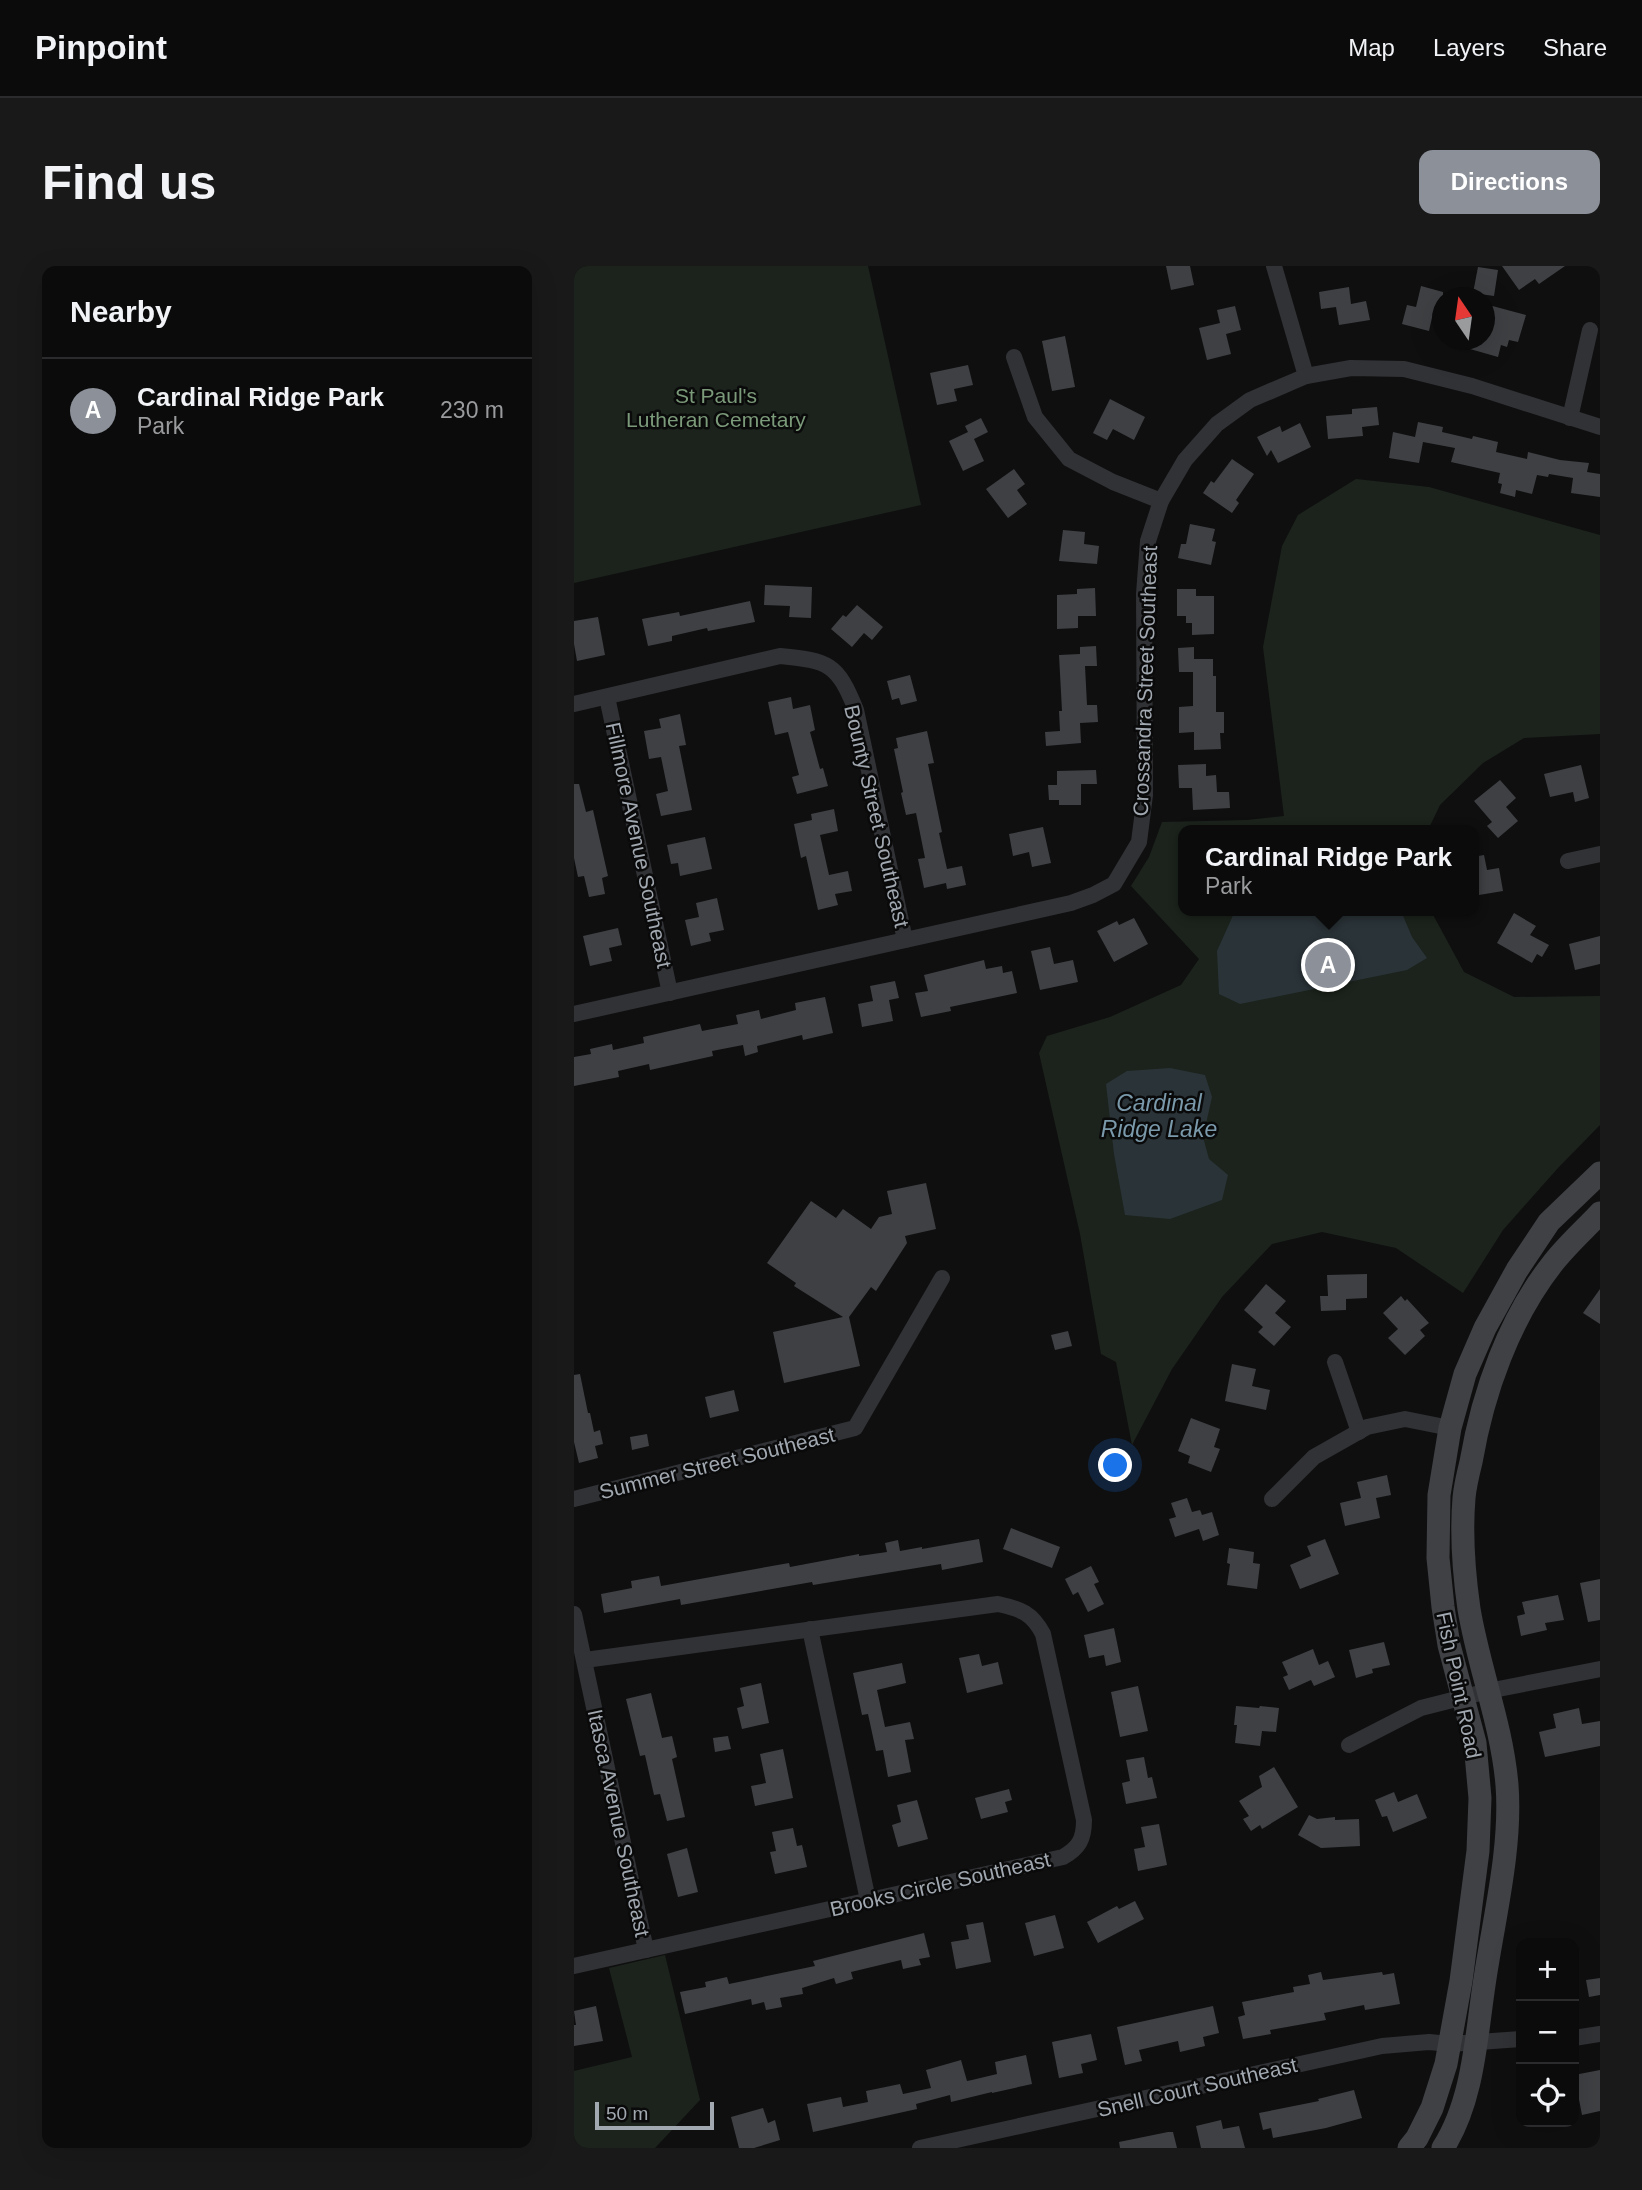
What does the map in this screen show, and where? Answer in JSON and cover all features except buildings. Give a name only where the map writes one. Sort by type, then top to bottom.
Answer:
[{"type":"street","points":[[1274,266],[1306,376]]},
{"type":"street","points":[[1570,418],[1590,330]]},
{"type":"street","points":[[1014,356],[1035,417],[1069,459],[1113,482],[1161,501]]},
{"type":"street","name":"Crossandra Street Southeast","points":[[574,1014],[1071,903],[1114,884],[1139,842],[1145,795],[1144,594],[1148,541],[1161,501],[1185,460],[1217,424],[1250,400],[1306,376],[1351,368],[1404,369],[1472,386],[1600,427]]},
{"type":"street","name":"Bounty Street Southeast","points":[[574,704],[780,656],[826,664],[845,683],[856,710],[905,940]]},
{"type":"street","name":"Fillmore Avenue Southeast","points":[[607,697],[670,993]]},
{"type":"street","points":[[1568,861],[1600,854]]},
{"type":"street","name":"Fish Point Road","points":[[1409,2148],[1432,2108],[1446,2064],[1478,1851],[1480,1798],[1475,1743],[1449,1645],[1438,1558],[1439,1495],[1450,1428],[1465,1374],[1485,1328],[1517,1270],[1549,1222],[1599,1175]]},
{"type":"street","name":"Fish Point Road","points":[[1443,2148],[1451,2135],[1470,2080],[1505,1850],[1507,1787],[1501,1744],[1475,1643],[1469,1606],[1464,1555],[1464,1498],[1474,1443],[1500,1354],[1553,1263],[1600,1213]]},
{"type":"street","name":"Summer Street Southeast","points":[[574,1499],[855,1428],[942,1278]]},
{"type":"street","points":[[1335,1362],[1359,1432]]},
{"type":"street","points":[[1272,1499],[1314,1457],[1367,1427],[1405,1419],[1450,1428]]},
{"type":"street","name":"Brooks Circle Southeast","points":[[574,1966],[1063,1857],[1074,1851],[1081,1842],[1084,1820],[1043,1634],[1037,1622],[1020,1609],[998,1604],[584,1660]]},
{"type":"street","name":"Itasca Avenue Southeast","points":[[574,1614],[646,1950]]},
{"type":"street","points":[[810,1629],[868,1900]]},
{"type":"street","points":[[1349,1745],[1421,1708],[1600,1668]]},
{"type":"street","points":[[1579,2037],[1600,2034]]},
{"type":"street","name":"Snell Court Southeast","points":[[920,2148],[1382,2046],[1516,2039]]},
{"type":"green space","name":"St Paul's Lutheran Cemetary","points":[[574,266],[868,266],[921,505],[574,583]]},
{"type":"green space","points":[[1356,479],[1429,487],[1600,535],[1600,734],[1524,738],[1483,763],[1440,805],[1430,825],[1178,825],[1178,916],[1434,916],[1464,972],[1514,997],[1600,996],[1600,1125],[1503,1230],[1463,1293],[1396,1248],[1322,1232],[1272,1244],[1222,1297],[1172,1369],[1132,1445],[1116,1362],[1101,1354],[1080,1234],[1039,1053],[1047,1036],[1110,1017],[1181,985],[1199,959],[1131,886],[1149,857],[1162,822],[1247,820],[1284,816],[1263,647],[1282,546],[1298,515]]},
{"type":"green space","points":[[665,1955],[700,2100],[655,2148],[574,2148],[574,2071],[632,2057],[609,1968]]},
{"type":"water","points":[[1233,916],[1403,916],[1412,937],[1427,958],[1407,970],[1240,1004],[1219,994],[1217,951]]},
{"type":"water","name":"Cardinal Ridge Lake","points":[[1170,1068],[1205,1075],[1212,1097],[1203,1137],[1209,1159],[1228,1175],[1222,1200],[1170,1219],[1125,1215],[1114,1154],[1106,1084],[1127,1071]]},
{"type":"place","name":"Cardinal Ridge Park","points":[[1328,965]]}]
